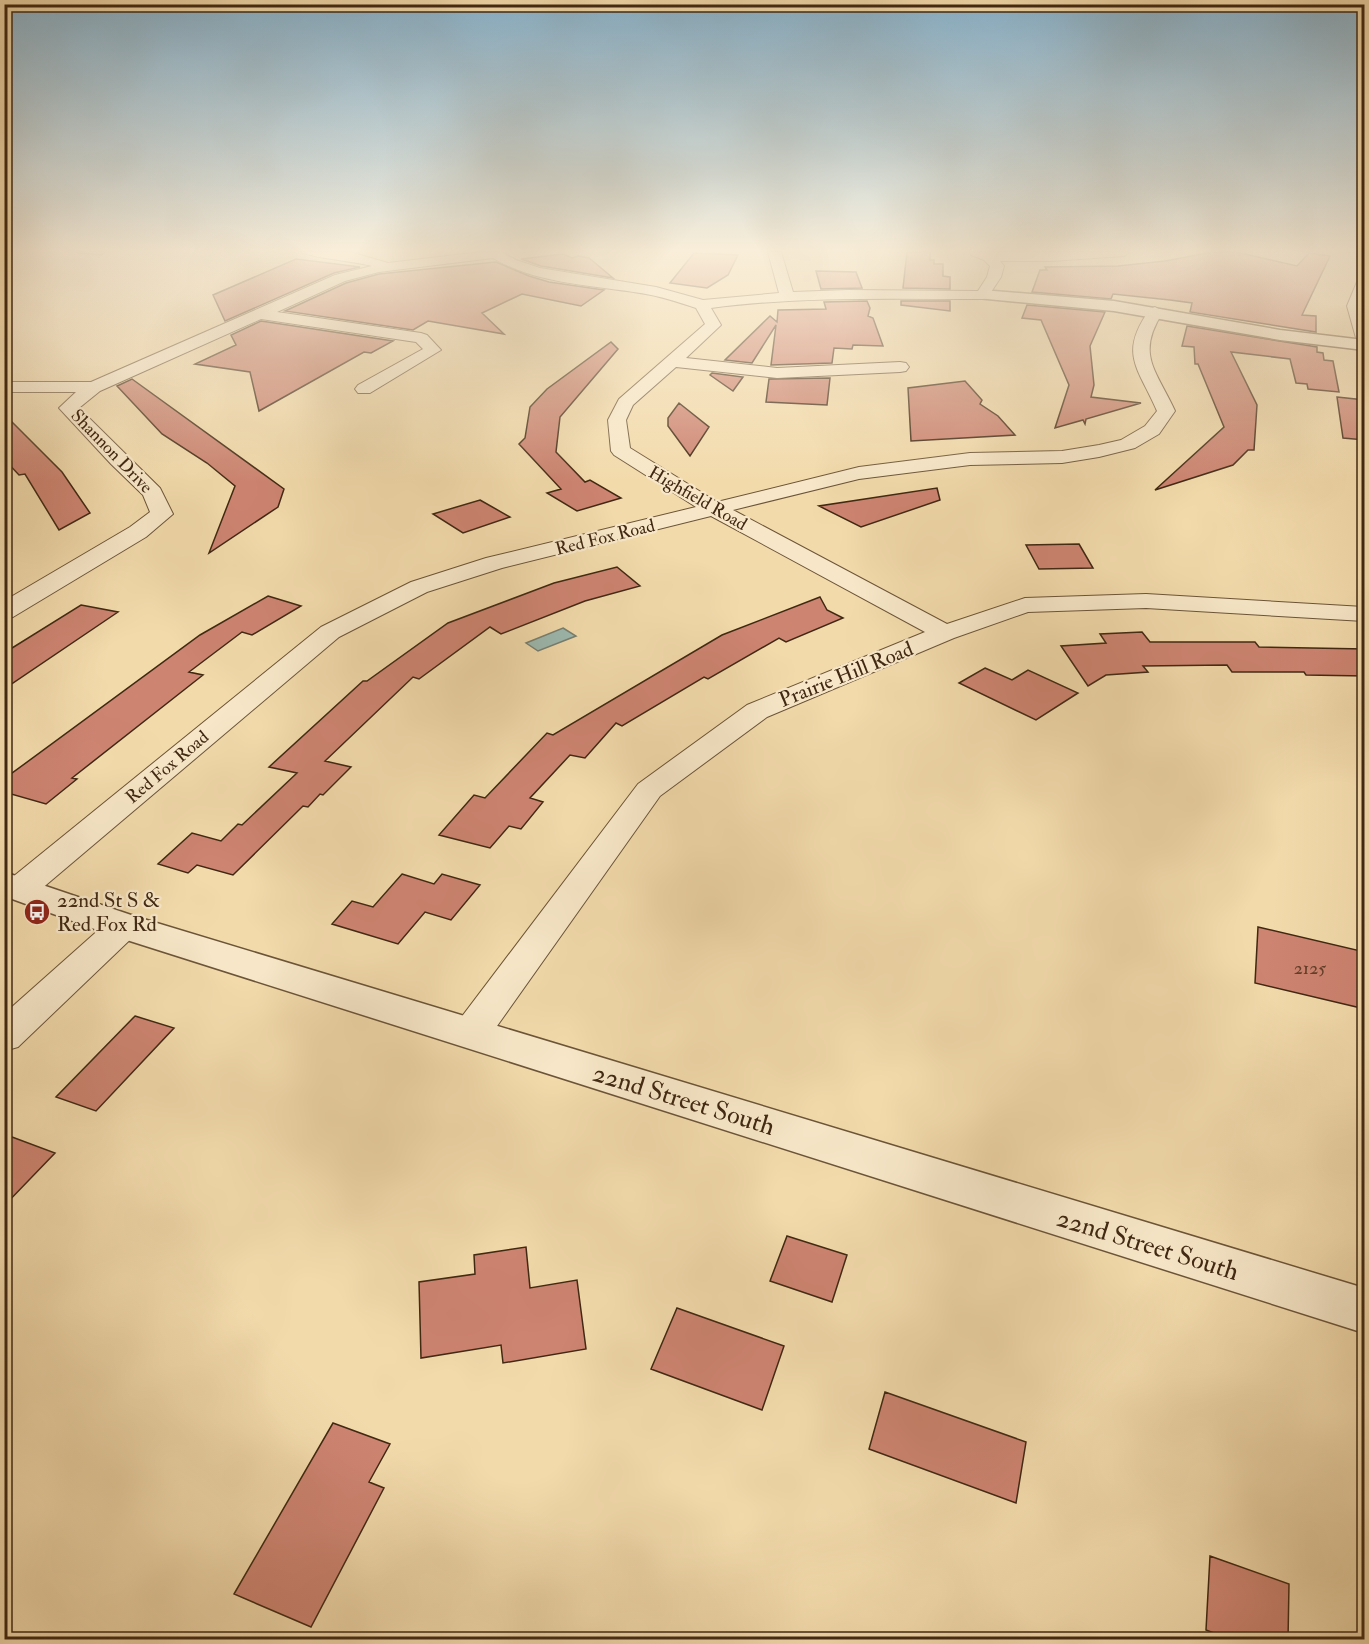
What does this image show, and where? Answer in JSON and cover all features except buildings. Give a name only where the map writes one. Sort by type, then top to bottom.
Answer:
[{"type":"street","name":"Shannon Drive","points":[[4,612],[138,532],[162,514],[153,492],[118,460],[68,408],[94,387],[227,329]]},
{"type":"street","points":[[359,329],[421,338],[433,350],[364,389]]},
{"type":"street","name":"Highfield Road","points":[[709,329],[625,403],[617,420],[621,451],[716,510],[945,633]]},
{"type":"street","name":"Red Fox Road","points":[[13,885],[330,632],[419,587],[483,567],[859,473],[970,459],[1062,457],[1128,444],[1152,430],[1166,411],[1146,366],[1140,345],[1145,329]]},
{"type":"street","points":[[1246,329],[1365,345]]},
{"type":"street","points":[[672,361],[777,373],[900,367]]},
{"type":"street","points":[[4,387],[94,387]]},
{"type":"street","name":"Prairie Hill Road","points":[[471,1033],[649,790],[757,711],[945,633],[1025,606],[1146,601],[1365,614]]},
{"type":"street","name":"22nd Street South","points":[[13,885],[124,926],[1365,1311]]},
{"type":"street","points":[[4,1037],[124,926]]},
{"type":"water","points":[[563,628],[576,636],[538,651],[526,643]]},
{"type":"place","name":"22nd St S & Red Fox Rd","points":[[37,912]]}]
